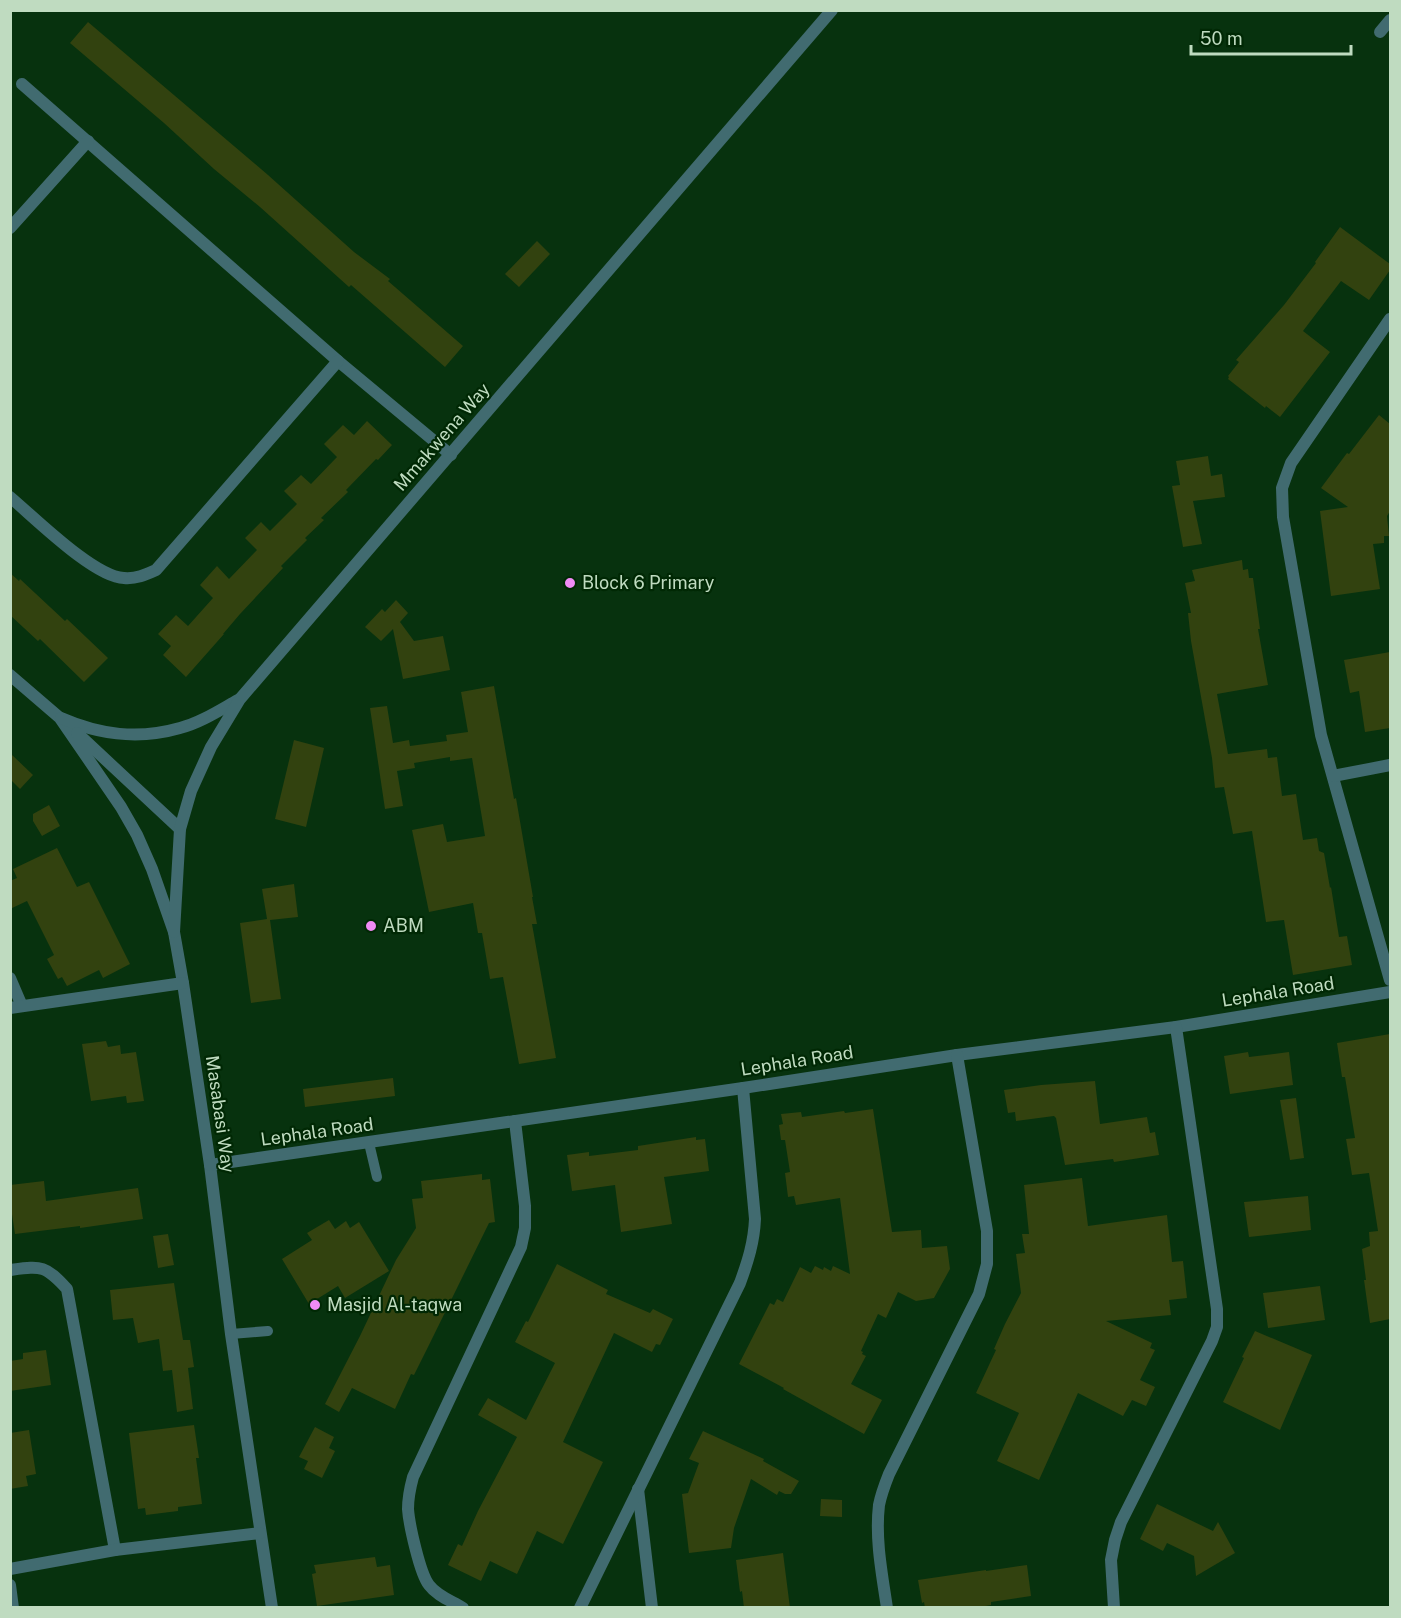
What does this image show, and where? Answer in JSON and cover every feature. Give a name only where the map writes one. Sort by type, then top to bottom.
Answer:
[{"type":"street","name":"Mmakwena Way","points":[[174,932],[180,829],[191,791],[203,764],[240,699],[832,10]]},
{"type":"street","points":[[1380,32],[1390,20]]},
{"type":"street","points":[[22,84],[338,361],[451,455]]},
{"type":"street","points":[[10,228],[88,141]]},
{"type":"street","points":[[1390,319],[1291,464],[1282,488],[1283,517],[1321,735],[1390,980]]},
{"type":"street","points":[[10,497],[82,559],[107,575],[124,578],[139,577],[156,570],[338,361]]},
{"type":"street","name":"Masabasi Way","points":[[10,675],[60,718],[121,807],[152,869],[174,932],[210,1165],[231,1334],[272,1608]]},
{"type":"street","points":[[60,718],[102,732],[134,735],[181,728],[240,699]]},
{"type":"street","points":[[60,718],[180,829]]},
{"type":"street","points":[[1333,776],[1390,765]]},
{"type":"street","points":[[10,978],[16,1007],[183,983]]},
{"type":"street","name":"Lephala Road","points":[[210,1165],[957,1055],[1176,1027],[1390,992]]},
{"type":"street","points":[[1114,1608],[1111,1560],[1114,1540],[1212,1341],[1217,1326],[1217,1309],[1176,1027]]},
{"type":"street","points":[[887,1608],[879,1554],[877,1526],[879,1502],[889,1474],[979,1294],[987,1264],[987,1231],[957,1055]]},
{"type":"street","points":[[580,1608],[741,1283],[749,1258],[754,1239],[755,1219],[743,1088]]},
{"type":"street","points":[[464,1608],[435,1592],[422,1574],[408,1511],[409,1492],[413,1477],[521,1247],[525,1228],[525,1206],[514,1121]]},
{"type":"street","points":[[10,1270],[42,1268],[53,1274],[67,1289],[115,1550]]},
{"type":"street","points":[[638,1488],[652,1608]]},
{"type":"street","points":[[10,1569],[115,1550],[260,1533]]},
{"type":"street","points":[[10,1585],[13,1608]]},
{"type":"lane","points":[[369,1143],[377,1177]]},
{"type":"lane","points":[[231,1334],[268,1331]]},
{"type":"building","points":[[88,22],[268,175],[354,252],[390,279],[388,281],[463,346],[445,367],[351,285],[349,287],[70,43]]},
{"type":"building","points":[[1340,227],[1390,264],[1390,270],[1369,300],[1341,281],[1303,331],[1330,352],[1280,417],[1228,379],[1228,376],[1239,362],[1236,360],[1284,305]]},
{"type":"building","points":[[537,241],[550,254],[519,287],[505,274]]},
{"type":"building","points":[[1379,415],[1390,424],[1390,511],[1387,516],[1389,536],[1384,536],[1384,543],[1373,544],[1380,589],[1331,596],[1320,511],[1348,507],[1321,488]]},
{"type":"building","points":[[367,421],[392,445],[321,518],[324,520],[305,538],[307,540],[281,566],[283,568],[186,677],[163,655],[171,646],[158,634],[176,615],[188,626],[213,598],[200,585],[217,566],[229,579],[257,550],[245,538],[261,522],[270,531],[297,504],[284,491],[301,475],[311,484],[337,457],[324,444],[343,425],[354,435]]},
{"type":"building","points":[[1208,456],[1211,476],[1222,474],[1225,497],[1193,501],[1202,544],[1183,547],[1172,486],[1180,485],[1176,461]]},
{"type":"building","points":[[1242,560],[1243,570],[1248,569],[1249,578],[1253,578],[1260,629],[1258,629],[1268,685],[1217,694],[1228,754],[1267,749],[1268,758],[1277,757],[1282,796],[1296,794],[1303,840],[1317,838],[1319,851],[1324,853],[1339,937],[1347,936],[1352,965],[1293,975],[1284,920],[1266,922],[1252,831],[1233,834],[1224,787],[1215,788],[1212,758],[1191,641],[1188,613],[1191,613],[1185,583],[1195,581],[1192,570]]},
{"type":"building","points":[[10,573],[19,581],[20,579],[65,621],[67,619],[108,658],[84,682],[40,639],[38,641],[10,615]]},
{"type":"building","points":[[396,600],[408,613],[400,622],[414,641],[443,636],[450,670],[403,679],[393,629],[381,641],[365,627],[382,609],[385,612]]},
{"type":"building","points":[[1390,652],[1390,728],[1365,732],[1359,691],[1350,693],[1344,660]]},
{"type":"building","points":[[494,686],[533,897],[537,924],[532,924],[556,1058],[519,1064],[503,977],[490,979],[482,933],[478,933],[473,903],[429,912],[412,830],[443,824],[447,842],[485,836],[472,758],[450,761],[450,757],[414,763],[415,768],[397,771],[403,806],[385,809],[370,708],[387,706],[393,743],[409,740],[410,746],[447,741],[446,735],[468,732],[461,692]]},
{"type":"building","points":[[294,740],[324,748],[306,827],[275,819]]},
{"type":"building","points":[[10,753],[33,775],[20,789],[10,779]]},
{"type":"building","points":[[49,805],[60,826],[42,836],[33,821],[33,814]]},
{"type":"building","points":[[57,848],[77,887],[89,882],[130,964],[103,978],[99,970],[67,986],[62,977],[58,979],[47,959],[54,955],[27,901],[10,909],[10,881],[17,878],[13,869]]},
{"type":"building","points":[[294,884],[298,917],[270,920],[281,999],[251,1003],[240,923],[267,919],[262,889]]},
{"type":"building","points":[[1390,1034],[1390,1319],[1370,1323],[1362,1249],[1370,1246],[1369,1232],[1378,1231],[1369,1173],[1352,1175],[1346,1139],[1355,1138],[1337,1043]]},
{"type":"building","points":[[106,1041],[108,1047],[120,1045],[121,1054],[136,1052],[144,1101],[127,1103],[126,1096],[91,1101],[82,1044]]},
{"type":"building","points":[[1248,1052],[1249,1057],[1289,1052],[1293,1085],[1230,1094],[1224,1056]]},
{"type":"building","points":[[393,1078],[395,1096],[305,1107],[303,1089]]},
{"type":"building","points":[[1095,1081],[1100,1124],[1147,1117],[1150,1133],[1155,1132],[1159,1155],[1114,1162],[1113,1159],[1065,1165],[1054,1116],[1016,1121],[1015,1112],[1008,1113],[1004,1090]]},
{"type":"building","points":[[1296,1098],[1304,1158],[1290,1160],[1280,1100]]},
{"type":"building","points":[[873,1109],[892,1232],[921,1230],[922,1248],[947,1246],[950,1269],[934,1298],[916,1301],[898,1292],[886,1318],[878,1314],[861,1351],[866,1356],[851,1384],[882,1400],[864,1434],[739,1364],[770,1303],[774,1305],[777,1299],[783,1302],[800,1267],[811,1273],[815,1266],[831,1271],[833,1266],[850,1274],[840,1198],[796,1205],[794,1196],[788,1197],[785,1173],[790,1172],[785,1140],[781,1140],[779,1125],[783,1124],[781,1114],[801,1112],[802,1117]]},
{"type":"building","points":[[696,1137],[696,1140],[705,1139],[709,1171],[664,1177],[672,1224],[621,1232],[615,1185],[572,1191],[567,1155],[589,1152],[589,1156],[638,1150],[638,1146]]},
{"type":"building","points":[[482,1174],[482,1180],[490,1179],[495,1222],[489,1223],[395,1409],[352,1388],[339,1412],[325,1404],[396,1260],[416,1228],[412,1199],[423,1198],[421,1181]]},
{"type":"building","points":[[1082,1178],[1088,1226],[1167,1215],[1172,1262],[1183,1261],[1187,1298],[1169,1300],[1171,1315],[1106,1321],[1152,1343],[1150,1348],[1155,1350],[1140,1380],[1155,1387],[1146,1406],[1132,1400],[1123,1416],[1078,1393],[1039,1480],[997,1461],[1019,1413],[976,1393],[1005,1324],[1021,1293],[1016,1254],[1025,1253],[1022,1234],[1029,1234],[1024,1185]]},
{"type":"building","points":[[44,1181],[46,1201],[138,1188],[143,1219],[15,1234],[10,1185]]},
{"type":"building","points":[[1308,1196],[1311,1230],[1249,1237],[1244,1202]]},
{"type":"building","points":[[329,1220],[335,1229],[346,1221],[350,1228],[359,1222],[389,1271],[345,1298],[338,1286],[309,1304],[282,1259],[312,1240],[307,1233]]},
{"type":"building","points":[[168,1234],[174,1265],[158,1268],[153,1236]]},
{"type":"building","points":[[557,1264],[608,1290],[606,1294],[650,1313],[653,1309],[673,1319],[660,1345],[656,1344],[652,1352],[614,1333],[563,1442],[603,1462],[563,1544],[537,1531],[517,1574],[490,1561],[481,1581],[448,1565],[458,1544],[462,1546],[517,1437],[478,1415],[488,1398],[526,1420],[555,1363],[515,1342],[526,1321],[528,1322]]},
{"type":"building","points":[[174,1283],[183,1340],[190,1340],[194,1367],[188,1368],[193,1409],[177,1412],[172,1370],[163,1371],[159,1339],[138,1343],[133,1318],[113,1320],[110,1290]]},
{"type":"building","points":[[1320,1286],[1325,1320],[1268,1328],[1263,1293]]},
{"type":"building","points":[[1255,1331],[1312,1355],[1280,1430],[1223,1402]]},
{"type":"building","points":[[46,1350],[51,1385],[10,1391],[10,1361],[23,1359],[23,1353]]},
{"type":"building","points":[[194,1425],[202,1504],[178,1507],[178,1511],[146,1515],[145,1508],[138,1509],[129,1433]]},
{"type":"building","points":[[315,1427],[334,1437],[329,1448],[335,1451],[322,1478],[304,1469],[308,1461],[299,1457]]},
{"type":"building","points":[[29,1430],[36,1474],[26,1476],[28,1486],[10,1489],[10,1433]]},
{"type":"building","points":[[703,1431],[764,1459],[763,1461],[799,1481],[791,1494],[779,1491],[777,1495],[751,1479],[734,1528],[731,1548],[689,1553],[682,1494],[688,1493],[699,1463],[689,1459]]},
{"type":"building","points":[[821,1499],[842,1500],[842,1517],[820,1516]]},
{"type":"building","points":[[1157,1504],[1213,1531],[1218,1522],[1235,1553],[1196,1576],[1194,1556],[1167,1543],[1163,1551],[1140,1539]]},
{"type":"building","points":[[783,1553],[790,1608],[744,1608],[736,1560]]},
{"type":"building","points":[[375,1557],[377,1567],[390,1565],[394,1595],[317,1606],[312,1574],[316,1573],[314,1565]]},
{"type":"building","points":[[1027,1565],[1031,1596],[991,1602],[991,1605],[975,1608],[925,1608],[924,1602],[922,1603],[918,1580]]},
{"type":"place","name":"Block 6 Primary","points":[[570,583]]},
{"type":"place","name":"ABM","points":[[371,926]]},
{"type":"place","name":"Masjid Al-taqwa","points":[[315,1305]]}]
